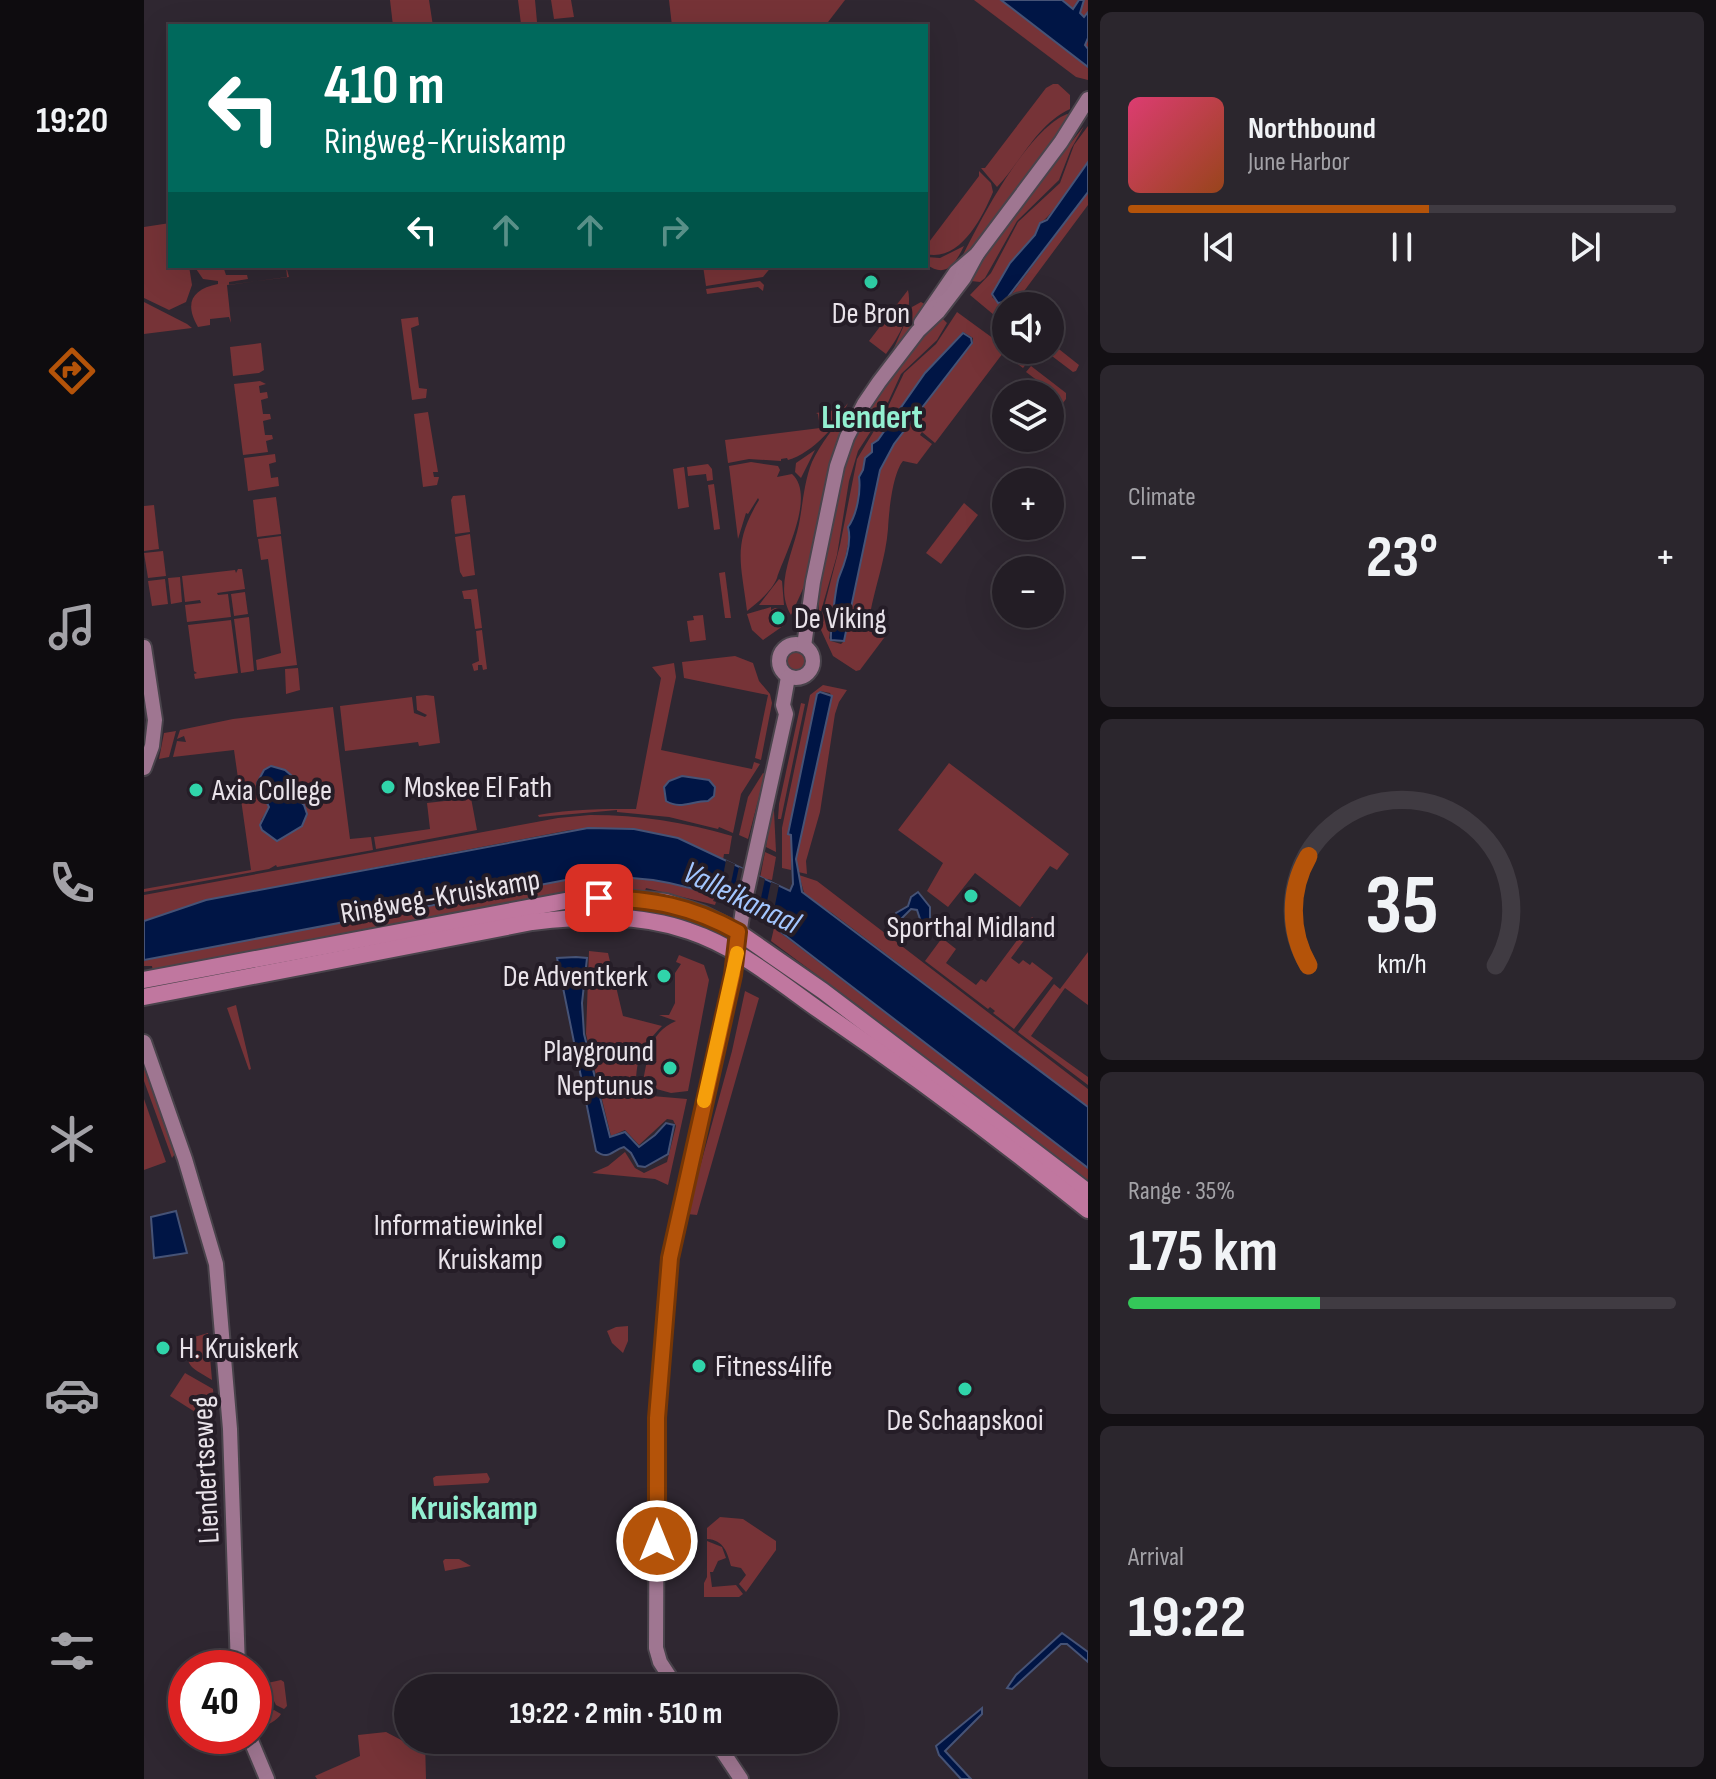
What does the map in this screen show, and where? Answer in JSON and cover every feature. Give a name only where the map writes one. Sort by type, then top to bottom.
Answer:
[{"type":"main road","name":"Ringweg-Kruiskamp","points":[[144,980],[524,907],[599,898],[666,902],[702,914],[738,932],[823,991],[1088,1192]]},
{"type":"main road","name":"Ringweg-Kruiskamp","points":[[144,997],[394,947],[567,917],[665,923],[703,936],[737,954],[972,1120],[1088,1210]]},
{"type":"street","points":[[799,645],[837,466],[847,437],[864,404],[918,331],[931,305],[956,272],[977,254],[1061,142],[1088,99]]},
{"type":"street","points":[[1061,142],[1088,113]]},
{"type":"street","points":[[799,645],[813,657],[813,667],[805,676],[792,678],[781,669],[779,659],[783,649],[799,645]]},
{"type":"street","points":[[144,647],[155,720],[152,746],[145,764]]},
{"type":"street","points":[[668,1674],[656,1648],[657,1445],[670,1258],[737,954],[738,932],[750,873],[786,714],[783,705],[792,678]]},
{"type":"street","name":"Liendertseweg","points":[[144,1042],[185,1159],[216,1264],[230,1429],[237,1650]]},
{"type":"street","points":[[257,1754],[267,1779]]},
{"type":"street","points":[[724,1754],[741,1779]]},
{"type":"shaded area","points":[[390,0],[429,0],[433,24],[393,24]]},
{"type":"shaded area","points":[[518,0],[535,0],[537,22],[521,24]]},
{"type":"shaded area","points":[[551,0],[571,0],[574,17],[554,19]]},
{"type":"shaded area","points":[[669,0],[845,0],[827,24],[672,24]]},
{"type":"shaded area","points":[[974,0],[1088,0],[1088,80],[1076,77]]},
{"type":"shaded area","points":[[1058,84],[1070,95],[1070,109],[1048,124],[997,187],[981,168],[985,168],[1046,88]]},
{"type":"shaded area","points":[[1070,115],[1058,134],[961,259],[992,200],[1021,157],[1052,123]]},
{"type":"shaded area","points":[[1084,126],[1059,180],[1017,221],[985,278],[980,282],[971,281],[977,263]]},
{"type":"shaded area","points":[[1088,126],[1086,168],[1040,223],[1040,228],[992,292],[992,313],[970,295],[991,273],[1018,222],[1060,183],[1074,145]]},
{"type":"shaded area","points":[[979,171],[991,183],[993,192],[976,225],[959,245],[938,255],[928,254],[928,243],[979,176]]},
{"type":"shaded area","points":[[1088,192],[1088,205],[1023,292],[1013,292]]},
{"type":"shaded area","points":[[168,223],[168,268],[189,268],[192,285],[186,302],[169,310],[144,298],[144,227]]},
{"type":"shaded area","points":[[964,246],[953,264],[944,270],[928,265],[928,257],[940,258]]},
{"type":"shaded area","points":[[195,268],[224,268],[226,275],[247,275],[248,279],[227,285],[231,323],[229,317],[210,319],[210,325],[198,327],[192,311],[193,298],[202,289],[218,284],[218,281],[203,279]]},
{"type":"shaded area","points":[[703,268],[770,268],[763,277],[706,286]]},
{"type":"shaded area","points":[[760,281],[764,285],[763,291],[758,287],[707,294],[706,289]]},
{"type":"shaded area","points":[[908,290],[907,316],[886,354],[869,341]]},
{"type":"shaded area","points":[[144,302],[187,324],[192,328],[144,334]]},
{"type":"shaded area","points":[[921,302],[926,305],[890,357],[912,307]]},
{"type":"shaded area","points":[[957,312],[992,338],[992,364],[995,364],[935,443],[922,432],[920,435],[932,444],[917,464],[903,461],[897,474],[885,550],[870,614],[890,630],[860,670],[856,671],[833,656],[821,630],[822,615],[857,459],[886,411],[904,373],[936,344]],"holes":[[[963,332],[973,338],[973,343],[894,444],[880,470],[844,641],[841,644],[831,641],[837,582],[843,569],[850,534],[848,527],[857,503],[859,477],[865,458],[925,373]]]},
{"type":"shaded area","points":[[940,316],[947,323],[937,340],[901,374],[884,411],[858,451],[849,481],[837,555],[819,618],[819,584],[842,474],[857,429],[878,395]]},
{"type":"shaded area","points":[[418,317],[419,325],[411,328],[419,388],[427,389],[426,398],[412,400],[401,319]]},
{"type":"shaded area","points":[[261,343],[264,370],[233,376],[230,347]]},
{"type":"shaded area","points":[[1064,353],[1079,365],[1073,372],[1062,364]]},
{"type":"shaded area","points":[[1031,366],[1049,380],[1037,380],[1026,372]]},
{"type":"shaded area","points":[[260,381],[266,384],[259,386],[260,393],[267,392],[268,398],[261,400],[263,414],[270,414],[271,419],[263,421],[265,435],[272,435],[273,439],[266,441],[268,452],[243,455],[234,384]]},
{"type":"shaded area","points":[[848,403],[824,437],[797,456],[781,461],[749,459],[728,463],[725,440],[820,428],[816,413],[843,409]]},
{"type":"shaded area","points":[[848,410],[851,412],[835,453],[812,560],[791,615],[786,604],[784,582],[807,477],[819,448]]},
{"type":"shaded area","points":[[428,412],[438,472],[433,472],[434,477],[439,477],[437,485],[423,487],[414,414]]},
{"type":"shaded area","points":[[815,450],[801,478],[795,472],[796,463]]},
{"type":"shaded area","points":[[275,454],[276,462],[269,464],[271,478],[278,477],[279,486],[248,491],[244,458]]},
{"type":"shaded area","points":[[751,462],[778,466],[777,477],[792,474],[799,484],[801,497],[796,528],[775,583],[747,611],[741,566],[742,542],[759,500],[746,513],[738,539],[729,466]]},
{"type":"shaded area","points":[[708,464],[713,480],[707,481],[706,474],[688,476],[687,467]]},
{"type":"shaded area","points":[[684,467],[689,507],[678,509],[673,469]]},
{"type":"shaded area","points":[[714,484],[720,529],[714,530],[708,485]]},
{"type":"shaded area","points":[[465,495],[470,532],[455,534],[451,500],[453,496]]},
{"type":"shaded area","points":[[276,497],[281,534],[257,537],[253,500]]},
{"type":"shaded area","points":[[964,503],[978,515],[941,564],[926,553]]},
{"type":"shaded area","points":[[154,505],[159,549],[144,551],[144,506]]},
{"type":"shaded area","points":[[470,534],[475,575],[463,577],[455,537]]},
{"type":"shaded area","points":[[281,536],[297,665],[257,670],[256,660],[281,653],[268,559],[261,560],[258,539]]},
{"type":"shaded area","points":[[163,551],[166,576],[148,578],[144,553]]},
{"type":"shaded area","points":[[242,569],[245,589],[217,593],[228,594],[231,617],[187,622],[185,605],[201,603],[200,600],[185,602],[182,576],[235,570],[236,573]]},
{"type":"shaded area","points":[[725,572],[731,618],[725,618],[719,573]]},
{"type":"shaded area","points":[[180,577],[182,602],[171,604],[168,578]]},
{"type":"shaded area","points":[[165,579],[168,604],[152,606],[148,581]]},
{"type":"shaded area","points":[[779,579],[782,581],[784,605],[759,605]]},
{"type":"shaded area","points":[[477,589],[482,628],[475,629],[471,599],[464,599],[462,591]]},
{"type":"shaded area","points":[[245,592],[248,614],[234,616],[231,594]]},
{"type":"shaded area","points":[[771,607],[771,610],[783,610],[786,619],[783,626],[763,640],[752,630],[747,614]]},
{"type":"shaded area","points":[[703,615],[706,640],[690,642],[687,621],[694,620],[693,616]]},
{"type":"shaded area","points":[[249,617],[254,671],[241,673],[234,619]]},
{"type":"shaded area","points":[[231,620],[238,673],[195,679],[194,674],[197,673],[194,671],[188,625]]},
{"type":"shaded area","points":[[482,630],[487,669],[483,670],[482,665],[478,665],[478,670],[474,671],[472,664],[479,661],[476,631]]},
{"type":"shaded area","points":[[792,651],[800,651],[806,661],[800,671],[792,671],[786,665],[786,657]]},
{"type":"shaded area","points":[[735,656],[753,663],[759,681],[770,694],[772,703],[761,760],[755,758],[768,695],[684,678],[682,662]]},
{"type":"shaded area","points":[[674,663],[676,677],[661,750],[752,769],[754,762],[760,764],[741,794],[733,833],[719,827],[669,817],[617,810],[539,817],[575,810],[636,809],[661,678],[652,667]]},
{"type":"shaded area","points":[[298,668],[300,690],[286,694],[285,669]]},
{"type":"shaded area","points":[[823,685],[847,690],[835,714],[820,812],[806,861],[807,874],[798,872],[796,859],[832,697],[830,693],[820,691],[817,694],[788,834],[791,835],[791,870],[782,868],[782,828],[810,695]]},
{"type":"shaded area","points":[[416,696],[434,696],[440,743],[419,746],[418,742],[345,751],[340,706],[412,697],[414,713],[425,717],[427,715],[417,710]]},
{"type":"shaded area","points":[[801,703],[805,704],[781,819],[778,819],[779,804]]},
{"type":"shaded area","points":[[333,707],[350,839],[371,837],[373,850],[276,865],[269,869],[144,892],[144,889],[251,870],[234,750],[173,757],[177,741],[186,742],[184,736],[177,739],[180,730],[233,719]],"holes":[[[257,783],[293,792],[304,805],[302,826],[277,841],[262,830],[261,820],[269,807]]]},
{"type":"shaded area","points":[[176,731],[169,757],[159,759],[164,733]]},
{"type":"shaded area","points":[[949,763],[1069,854],[1057,870],[1050,866],[1020,907],[975,873],[948,907],[927,891],[943,863],[898,830]]},
{"type":"shaded area","points":[[763,773],[748,839],[739,835],[748,797]]},
{"type":"shaded area","points":[[471,798],[477,830],[376,849],[374,837],[430,829],[427,803]]},
{"type":"shaded area","points":[[774,811],[776,852],[766,847]]},
{"type":"shaded area","points":[[590,815],[662,820],[732,836],[729,854],[724,854],[723,860],[684,842],[649,832],[570,830],[206,900],[144,921],[144,895],[558,818]]},
{"type":"shaded area","points":[[765,852],[776,857],[772,880],[760,878]]},
{"type":"shaded area","points":[[799,875],[817,881],[1088,1089],[1088,1107],[832,913],[805,896]]},
{"type":"shaded area","points":[[592,877],[657,879],[710,894],[715,896],[713,901],[716,902],[715,905],[646,888],[644,894],[153,972],[152,966],[144,966],[144,961],[149,959],[519,887]]},
{"type":"shaded area","points":[[1032,917],[1038,922],[1011,958],[1019,964],[1023,960],[1030,965],[1032,962],[1053,978],[1014,1029],[990,1007],[988,1009],[925,961],[942,938],[956,949],[946,963],[976,985],[981,979],[986,982]]},
{"type":"shaded area","points":[[774,928],[1088,1168],[1088,1186],[902,1044],[863,1009],[771,941]]},
{"type":"shaded area","points":[[589,951],[608,953],[623,1016],[662,1026],[642,1053],[637,1067],[636,1086],[652,1096],[687,1099],[668,1185],[655,1179],[592,1173],[608,1166],[625,1152],[635,1168],[644,1173],[667,1162],[676,1126],[673,1120],[667,1119],[639,1145],[625,1130],[611,1136],[586,1034]]},
{"type":"shaded area","points":[[1088,952],[1088,1005],[1065,988],[1031,1036],[1088,1077],[1088,1085],[1018,1032],[1054,984],[1060,989]]},
{"type":"shaded area","name":"Playground Neptunus","points":[[679,955],[704,965],[709,980],[688,1091],[671,1093],[642,1085],[654,1040],[666,1026],[676,1021],[659,1015],[669,1015],[675,1003],[675,973],[681,964],[676,962]]},
{"type":"shaded area","points":[[745,991],[759,998],[697,1215],[687,1214],[732,1051]]},
{"type":"shaded area","points":[[236,1005],[251,1069],[249,1070],[227,1008]]},
{"type":"shaded area","points":[[144,1068],[177,1151],[172,1158],[144,1081]]},
{"type":"shaded area","points":[[144,1099],[166,1162],[144,1170]]},
{"type":"shaded area","points":[[628,1326],[628,1341],[623,1353],[612,1343],[607,1331]]},
{"type":"shaded area","points":[[208,1333],[212,1380],[193,1368],[188,1360],[191,1338]]},
{"type":"shaded area","points":[[185,1373],[213,1389],[215,1416],[206,1419],[170,1396]]},
{"type":"shaded area","points":[[487,1473],[488,1483],[434,1486],[433,1478],[436,1476]]},
{"type":"shaded area","points":[[720,1517],[743,1519],[776,1541],[776,1550],[746,1592],[739,1584],[746,1575],[741,1568],[731,1566],[721,1544],[707,1539],[707,1528]]},
{"type":"shaded area","points":[[707,1541],[722,1547],[726,1558],[718,1561],[713,1572],[710,1572],[712,1587],[736,1585],[743,1594],[739,1597],[704,1597]]},
{"type":"shaded area","points":[[445,1559],[459,1559],[471,1566],[445,1571]]},
{"type":"shaded area","points":[[272,1682],[284,1682],[287,1706],[284,1709],[276,1705],[272,1697]]},
{"type":"shaded area","points":[[274,1710],[281,1714],[272,1723]]},
{"type":"shaded area","points":[[386,1732],[394,1736],[394,1754],[425,1754],[426,1779],[317,1779],[315,1776],[360,1756],[358,1735]]},
{"type":"water","points":[[1001,0],[1062,0],[1073,9],[1079,0],[1084,0],[1080,13],[1084,17],[1088,12],[1085,45],[1088,49],[1088,67]]},
{"type":"water","points":[[1088,162],[1088,192],[1012,292],[993,292],[1010,263],[1035,235],[1040,223],[1047,220]]},
{"type":"water","points":[[963,333],[971,338],[972,343],[894,444],[880,470],[844,641],[831,640],[836,589],[847,552],[848,527],[856,510],[859,477],[865,458],[925,373]]},
{"type":"water","name":"Valleikanaal","points":[[817,694],[832,696],[796,859],[802,892],[1088,1107],[1088,1168],[773,926],[726,901],[676,884],[625,877],[571,879],[144,960],[144,921],[206,900],[588,828],[634,829],[678,838],[790,891],[793,884],[791,835],[788,834]]},
{"type":"water","points":[[271,766],[285,770],[292,776],[293,795],[304,805],[307,814],[302,826],[277,841],[260,825],[269,807],[257,783],[264,770]]},
{"type":"water","points":[[682,776],[709,780],[715,787],[714,796],[708,801],[681,805],[666,801],[664,787],[669,781]]},
{"type":"water","points":[[918,892],[930,907],[930,920],[913,932],[897,931],[896,913],[908,906],[911,897]],"holes":[[[911,909],[917,910],[920,919],[911,927],[901,929],[898,922]]]},
{"type":"water","points":[[557,958],[587,958],[582,1003],[584,1034],[610,1137],[625,1132],[639,1147],[666,1123],[674,1125],[668,1154],[645,1167],[638,1166],[624,1147],[607,1155],[596,1151]]},
{"type":"water","points":[[176,1211],[187,1253],[154,1258],[151,1217]]},
{"type":"water","points":[[1062,1633],[1088,1652],[1088,1662],[1067,1644],[1061,1644],[1012,1689],[1007,1688],[1016,1675]]},
{"type":"water","points":[[982,1708],[982,1714],[945,1751],[971,1779],[961,1779],[939,1755],[936,1746]]},
{"type":"pier","points":[[726,860],[735,864],[727,902],[719,898]]},
{"type":"pier","points":[[739,867],[765,879],[757,917],[731,904]]},
{"type":"pier","points":[[771,882],[779,885],[771,925],[763,921]]},
{"type":"slow traffic","points":[[704,1101],[737,953]]},
{"type":"place","name":"De Bron","points":[[871,282]]},
{"type":"place","name":"De Viking","points":[[778,618]]},
{"type":"place","name":"Moskee El Fath","points":[[388,787]]},
{"type":"place","name":"Axia College","points":[[196,790]]},
{"type":"place","name":"Sporthal Midland","points":[[971,896]]},
{"type":"place","name":"De Adventkerk","points":[[664,976]]},
{"type":"place","name":"Playground Neptunus","points":[[670,1068]]},
{"type":"place","name":"Informatiewinkel Kruiskamp","points":[[559,1242]]},
{"type":"place","name":"H. Kruiskerk","points":[[163,1348]]},
{"type":"place","name":"Fitness4life","points":[[699,1366]]},
{"type":"place","name":"De Schaapskooi","points":[[965,1389]]},
{"type":"district","name":"Liendert","points":[[872,416]]},
{"type":"district","name":"Kruiskamp","points":[[474,1507]]},
{"type":"route","points":[[599,898],[666,902],[719,921],[738,932],[733,975],[670,1258],[657,1418],[657,1541]]}]
